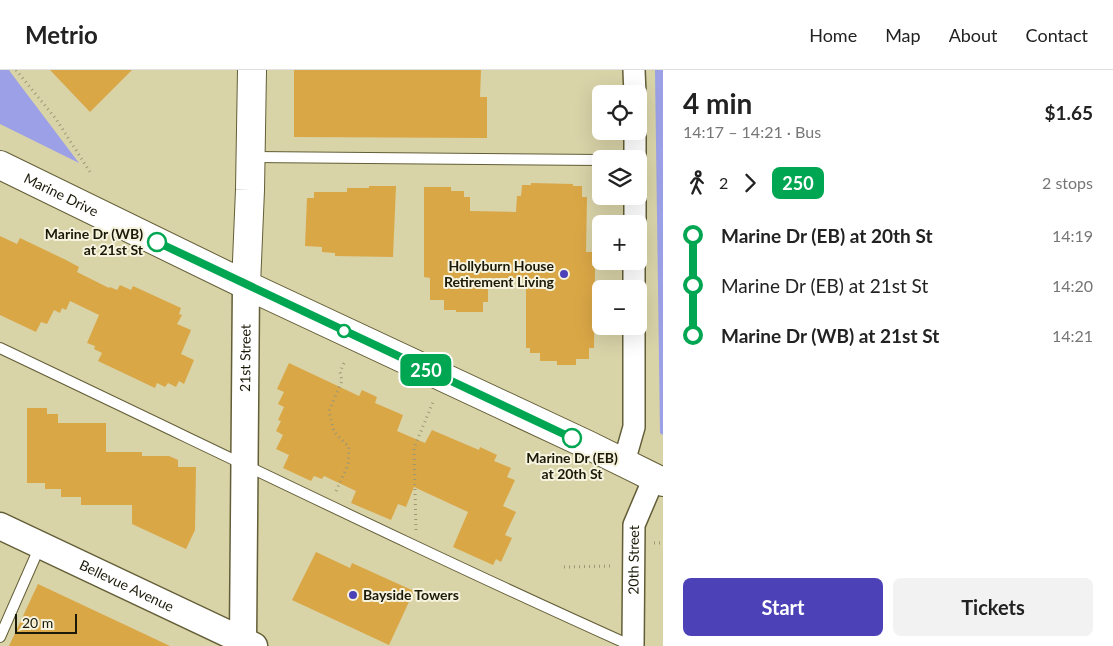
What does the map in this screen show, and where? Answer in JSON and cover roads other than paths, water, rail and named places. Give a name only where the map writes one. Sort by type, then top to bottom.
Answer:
[{"type":"main road","name":"21st Street","points":[[246,285],[252,70]]},
{"type":"main road","name":"Marine Drive","points":[[0,165],[246,285],[659,480]]},
{"type":"street","points":[[634,70],[635,85]]},
{"type":"street","name":"21st Street","points":[[246,285],[243,465],[247,644]]},
{"type":"street","points":[[624,462],[634,427],[634,335]]},
{"type":"street","name":"20th Street","points":[[633,646],[634,525],[640,510],[659,480]]},
{"type":"street","name":"Bellevue Avenue","points":[[0,526],[247,644]]},
{"type":"lane","points":[[251,157],[592,160]]},
{"type":"lane","points":[[0,348],[264,476],[329,504],[633,646]]},
{"type":"lane","points":[[0,637],[41,545]]},
{"type":"place","name":"Marine Dr (WB) at 21st St","points":[[157,242]]},
{"type":"place","name":"Hollyburn House Retirement Living","points":[[564,274]]},
{"type":"place","name":"Marine Dr (EB) at 20th St","points":[[572,438]]},
{"type":"place","name":"Bayside Towers","points":[[353,595]]}]
